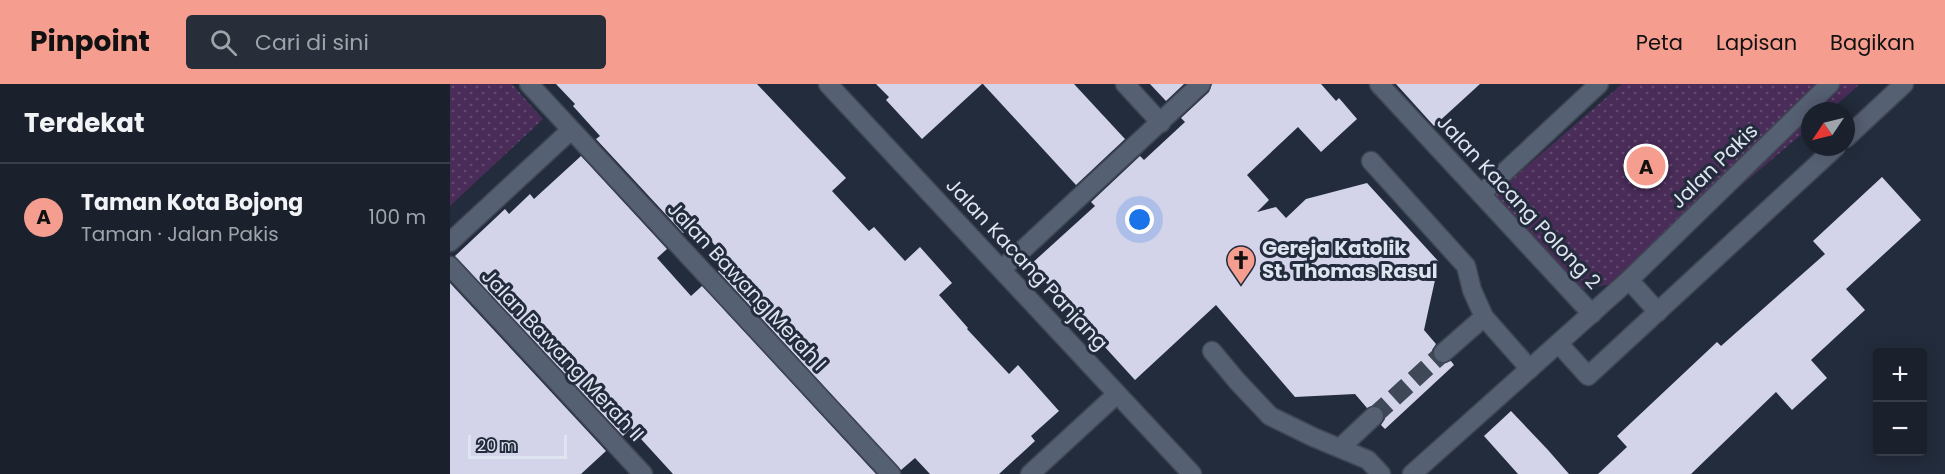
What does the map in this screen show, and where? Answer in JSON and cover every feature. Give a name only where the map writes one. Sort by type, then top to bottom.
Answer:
[{"type":"street","name":"Jalan Bawang Merah I","points":[[529,84],[891,474]]},
{"type":"street","name":"Jalan Kacang Panjang","points":[[828,84],[1192,474]]},
{"type":"street","points":[[1125,84],[1161,123]]},
{"type":"street","points":[[1002,269],[1201,84]]},
{"type":"street","name":"Jalan Kacang Polong 2","points":[[1379,84],[1592,314],[1629,280]]},
{"type":"street","points":[[1481,194],[1599,84]]},
{"type":"street","name":"Jalan Pakis","points":[[1629,280],[1830,84]]},
{"type":"street","points":[[1855,130],[1904,84]]},
{"type":"street","points":[[450,242],[571,130]]},
{"type":"street","points":[[1558,344],[1588,376],[1826,156]]},
{"type":"street","points":[[1371,161],[1466,266],[1472,290],[1484,316],[1530,369]]},
{"type":"street","name":"Jalan Bawang Merah II","points":[[450,266],[644,474]]},
{"type":"street","points":[[1629,280],[1658,312]]},
{"type":"street","points":[[1412,474],[1592,314]]},
{"type":"street","points":[[1443,353],[1484,316]]},
{"type":"street","points":[[1212,351],[1236,381],[1270,416],[1368,460],[1381,474]]},
{"type":"street","points":[[1030,474],[1117,394]]},
{"type":"street","points":[[1340,448],[1374,416]]},
{"type":"shaded area","points":[[450,84],[512,84],[543,119],[450,206]]},
{"type":"shaded area","points":[[1622,84],[1860,84],[1839,102],[1801,102],[1801,135],[1630,280],[1561,294],[1482,205]]},
{"type":"building","points":[[556,84],[757,84],[846,178],[832,191],[869,231],[874,227],[905,261],[920,247],[952,283],[939,295],[967,329],[1009,374],[1018,365],[1059,411],[1031,436],[1035,441],[999,474],[930,474],[915,458],[901,470],[718,271],[729,261],[695,223],[683,233],[596,139],[600,136]]},
{"type":"building","points":[[876,84],[982,84],[922,139],[886,100],[889,97]]},
{"type":"building","points":[[983,84],[1074,84],[1125,139],[1076,185]]},
{"type":"building","points":[[1150,84],[1184,84],[1166,101]]},
{"type":"building","name":"Gereja Katolik St. Thomas Rasul","points":[[1212,84],[1321,84],[1336,101],[1339,98],[1357,119],[1321,152],[1298,127],[1247,175],[1269,200],[1257,212],[1276,207],[1286,218],[1306,199],[1367,183],[1439,262],[1424,330],[1436,344],[1432,350],[1434,360],[1440,364],[1451,361],[1454,365],[1385,429],[1381,425],[1385,419],[1383,409],[1377,405],[1367,408],[1355,394],[1295,397],[1216,305],[1135,380],[1030,265],[1095,206],[1091,202],[1140,156],[1144,160],[1185,122],[1181,118],[1209,92]]},
{"type":"building","points":[[1396,84],[1480,84],[1434,126]]},
{"type":"building","points":[[581,156],[667,249],[657,258],[691,296],[702,286],[876,474],[673,474],[631,428],[623,436],[455,256],[505,209],[509,214],[530,194],[534,199]]},
{"type":"building","points":[[1882,177],[1921,220],[1846,289],[1865,310],[1811,360],[1827,378],[1792,410],[1776,392],[1691,474],[1598,474],[1627,447],[1617,436],[1717,342],[1721,346],[1825,254],[1813,241]]},
{"type":"building","points":[[450,283],[606,451],[581,474],[450,474]]},
{"type":"building","points":[[1511,411],[1569,474],[1518,474],[1484,436]]},
{"type":"tunnel","points":[[1374,416],[1443,353]]},
{"type":"place","name":"Taman Kota Bojong","points":[[1646,166]]},
{"type":"place","name":"Gereja Katolik St. Thomas Rasul","points":[[1241,286]]}]
